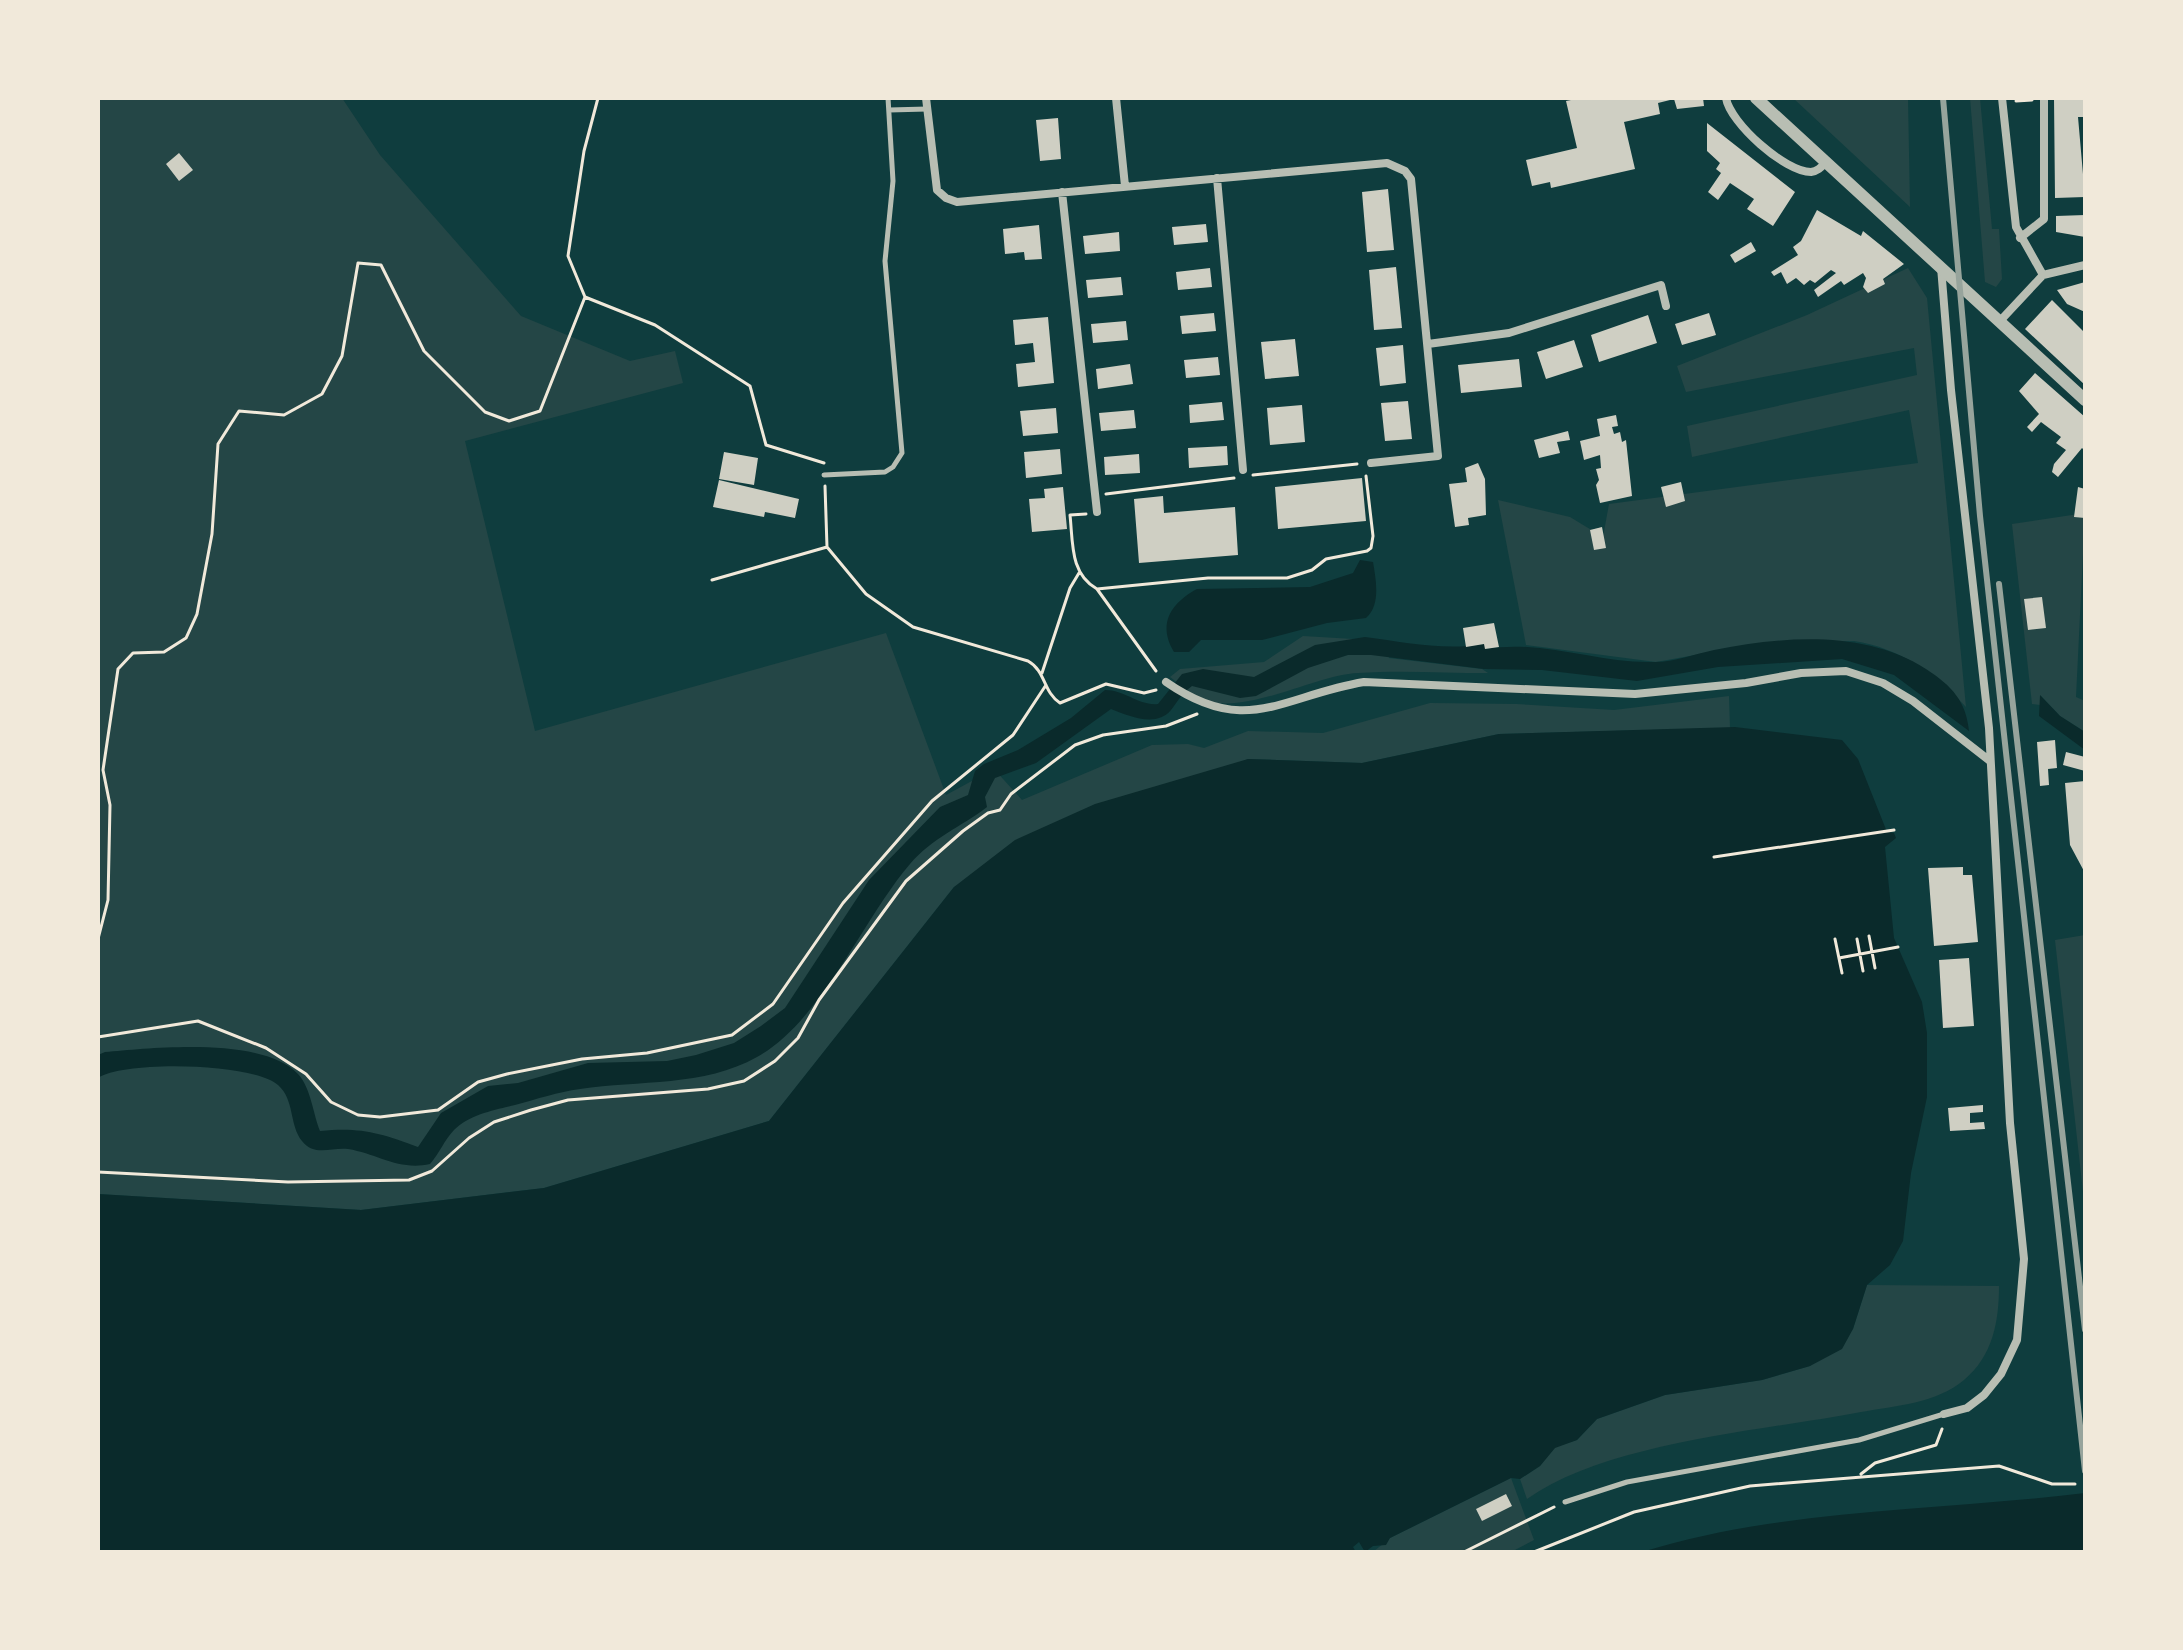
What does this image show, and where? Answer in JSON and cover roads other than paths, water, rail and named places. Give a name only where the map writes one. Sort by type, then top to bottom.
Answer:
[{"type":"street","points":[[926,98],[937,190],[957,202],[1387,163],[1405,171],[1411,179],[1438,456],[1371,463]]},
{"type":"street","points":[[1116,98],[1125,186]]},
{"type":"street","points":[[1726,98],[1730,112],[1773,154],[1809,172],[1818,170],[1827,161]]},
{"type":"street","points":[[1756,98],[2085,400]]},
{"type":"street","points":[[2002,98],[2010,193],[2020,238],[2043,275]]},
{"type":"street","points":[[2020,238],[2044,219],[2044,98]]},
{"type":"street","points":[[1217,178],[1243,470]]},
{"type":"street","points":[[1062,192],[1097,512]]},
{"type":"street","points":[[2000,321],[2043,275],[2085,265]]},
{"type":"street","points":[[1941,266],[1949,377],[1989,728],[2009,1108],[2024,1259],[2021,1322],[2017,1340],[2001,1374],[1984,1395],[1967,1408],[1944,1414]]},
{"type":"street","points":[[1428,344],[1509,333],[1661,285],[1666,306]]},
{"type":"street","points":[[1166,682],[1210,708],[1254,710],[1364,682],[1635,694],[1746,683],[1801,673],[1846,671],[1883,683],[1913,701],[1990,761]]},
{"type":"lane","points":[[824,475],[885,472],[893,467],[902,453],[885,261],[893,181],[888,98]]},
{"type":"lane","points":[[889,110],[927,109]]},
{"type":"lane","points":[[1565,1502],[1627,1482],[1859,1440],[1944,1414]]},
{"type":"railway","points":[[1943,98],[1980,516],[2085,1471]]},
{"type":"railway","points":[[1999,584],[2085,1330]]}]
